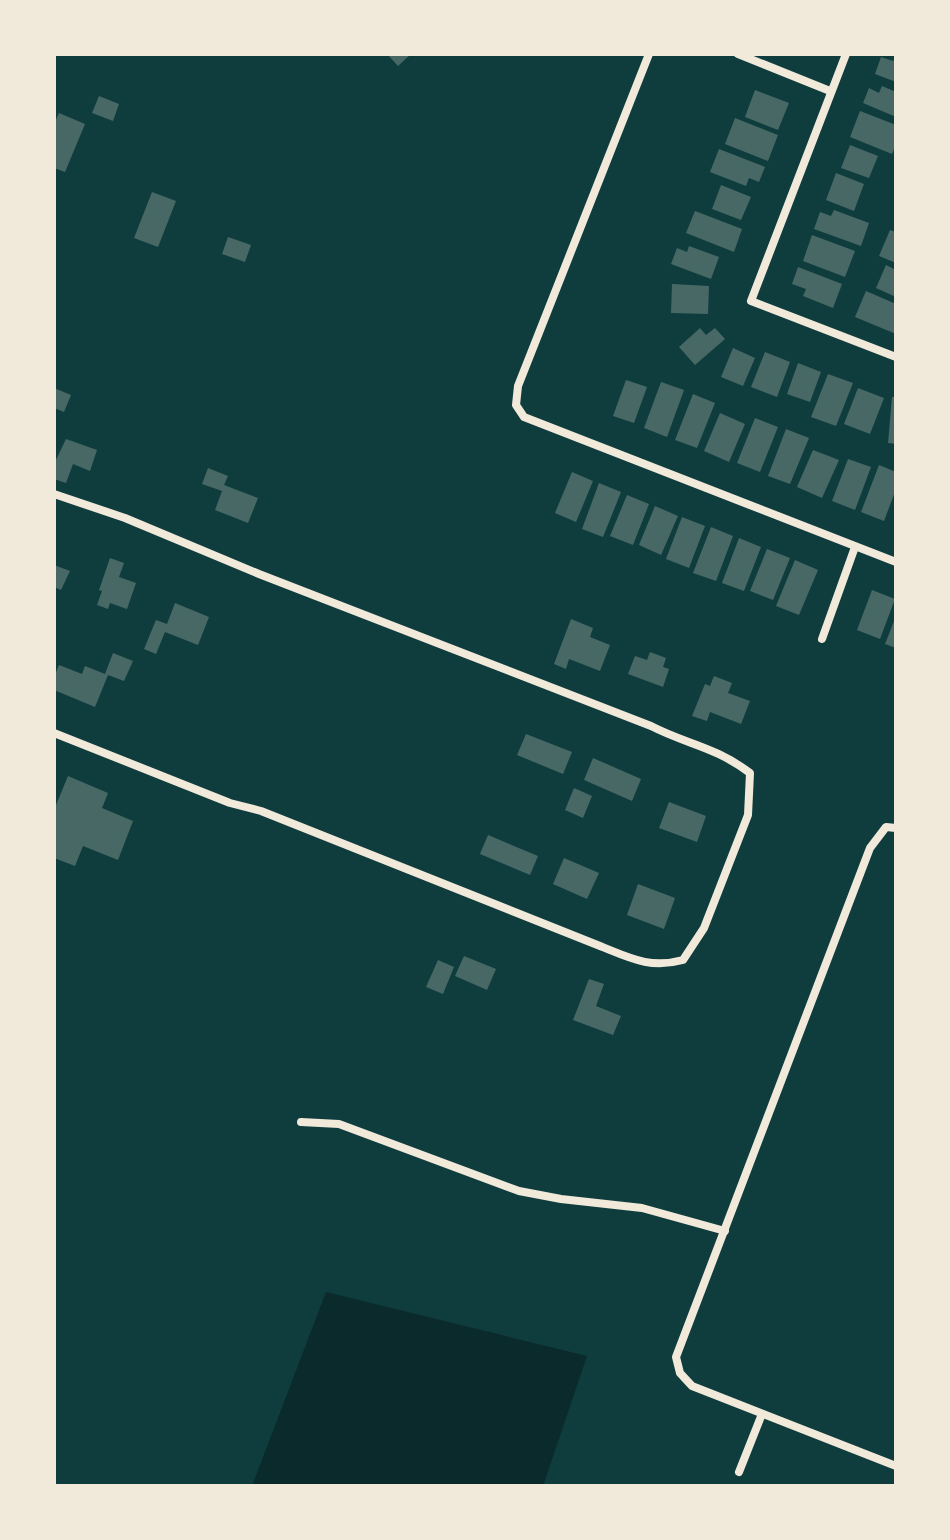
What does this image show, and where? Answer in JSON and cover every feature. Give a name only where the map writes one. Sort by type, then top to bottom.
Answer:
[{"type":"street","points":[[649,54],[518,386],[516,405],[524,417],[896,562]]},
{"type":"street","points":[[738,54],[830,91]]},
{"type":"street","points":[[846,54],[751,301],[896,357]]},
{"type":"street","points":[[54,494],[125,518],[259,574],[651,726],[674,738],[713,749],[750,773],[748,815],[704,928],[682,961],[662,966],[635,960],[261,811],[230,803],[54,733]]},
{"type":"street","points":[[822,639],[855,547]]},
{"type":"street","points":[[896,828],[886,827],[870,848],[676,1357],[680,1373],[692,1386],[896,1466]]},
{"type":"street","points":[[301,1122],[339,1124],[519,1191],[642,1208],[725,1231]]},
{"type":"street","points":[[739,1472],[762,1414]]},
{"type":"water","points":[[326,1292],[587,1356],[543,1486],[252,1486]]},
{"type":"building","points":[[387,54],[411,54],[398,66]]},
{"type":"building","points":[[896,55],[896,82],[875,74],[881,57],[893,61]]},
{"type":"building","points":[[882,86],[896,92],[896,117],[863,103],[869,88],[879,93]]},
{"type":"building","points":[[755,90],[789,103],[778,130],[745,117]]},
{"type":"building","points":[[99,96],[119,104],[113,121],[92,113]]},
{"type":"building","points":[[860,111],[896,125],[896,144],[892,154],[850,137]]},
{"type":"building","points":[[59,113],[85,124],[65,172],[54,168],[54,124]]},
{"type":"building","points":[[735,118],[778,135],[768,161],[725,144]]},
{"type":"building","points":[[850,145],[878,156],[869,178],[841,168]]},
{"type":"building","points":[[719,149],[765,167],[759,182],[749,178],[746,186],[710,172]]},
{"type":"building","points":[[836,173],[864,184],[854,211],[826,200]]},
{"type":"building","points":[[721,185],[751,197],[741,220],[712,209]]},
{"type":"building","points":[[152,192],[176,201],[158,247],[134,238]]},
{"type":"building","points":[[834,210],[869,223],[861,246],[814,229],[820,212],[831,216]]},
{"type":"building","points":[[695,211],[742,229],[734,252],[686,233]]},
{"type":"building","points":[[890,230],[896,232],[896,263],[879,256]]},
{"type":"building","points":[[812,235],[855,251],[845,277],[803,261]]},
{"type":"building","points":[[228,237],[251,245],[245,262],[222,254]]},
{"type":"building","points":[[689,246],[719,257],[711,279],[671,264],[677,248],[687,252]]},
{"type":"building","points":[[886,265],[896,270],[896,297],[876,288]]},
{"type":"building","points":[[798,267],[842,284],[833,308],[803,296],[806,289],[792,284]]},
{"type":"building","points":[[672,284],[709,286],[708,314],[671,313]]},
{"type":"building","points":[[866,291],[896,304],[896,334],[855,317]]},
{"type":"building","points":[[700,328],[706,335],[715,328],[725,339],[695,365],[679,347]]},
{"type":"building","points":[[733,348],[755,358],[743,386],[721,377]]},
{"type":"building","points":[[765,352],[790,362],[777,397],[751,387]]},
{"type":"building","points":[[798,363],[821,372],[810,402],[787,394]]},
{"type":"building","points":[[828,374],[853,383],[836,426],[811,417]]},
{"type":"building","points":[[626,380],[647,387],[634,423],[613,416]]},
{"type":"building","points":[[661,382],[684,390],[667,437],[644,428]]},
{"type":"building","points":[[54,388],[71,395],[64,412],[54,408]]},
{"type":"building","points":[[858,388],[884,398],[870,434],[844,424]]},
{"type":"building","points":[[693,394],[715,403],[697,448],[675,440]]},
{"type":"building","points":[[892,397],[896,397],[896,444],[888,443]]},
{"type":"building","points":[[720,413],[745,424],[729,462],[704,451]]},
{"type":"building","points":[[755,418],[778,427],[760,472],[737,463]]},
{"type":"building","points":[[786,429],[809,438],[790,484],[768,476]]},
{"type":"building","points":[[66,439],[97,450],[90,471],[73,464],[66,483],[54,479],[54,464]]},
{"type":"building","points":[[813,450],[839,460],[822,498],[797,487]]},
{"type":"building","points":[[848,459],[871,467],[855,510],[832,501]]},
{"type":"building","points":[[879,465],[896,472],[896,489],[884,521],[861,512]]},
{"type":"building","points":[[208,468],[228,476],[224,485],[258,498],[248,523],[215,510],[222,491],[202,484]]},
{"type":"building","points":[[572,472],[593,481],[576,522],[555,513]]},
{"type":"building","points":[[599,483],[621,492],[603,537],[582,529]]},
{"type":"building","points":[[627,495],[649,504],[633,545],[610,536]]},
{"type":"building","points":[[655,506],[678,516],[661,555],[639,545]]},
{"type":"building","points":[[682,517],[705,526],[689,568],[666,559]]},
{"type":"building","points":[[711,527],[733,536],[716,581],[693,573]]},
{"type":"building","points":[[739,538],[761,547],[744,591],[722,583]]},
{"type":"building","points":[[767,549],[790,558],[773,600],[750,591]]},
{"type":"building","points":[[110,558],[124,563],[119,577],[136,583],[127,609],[110,603],[108,609],[97,605]]},
{"type":"building","points":[[795,560],[818,570],[799,615],[776,606]]},
{"type":"building","points":[[54,565],[70,571],[61,590],[54,587]]},
{"type":"building","points":[[872,590],[895,599],[880,639],[857,630]]},
{"type":"building","points":[[175,603],[209,617],[198,645],[165,632],[156,654],[144,649],[156,620],[167,624]]},
{"type":"building","points":[[896,616],[896,648],[885,644]]},
{"type":"building","points":[[571,619],[593,628],[590,637],[610,645],[600,671],[569,659],[566,669],[554,664]]},
{"type":"building","points":[[650,652],[666,658],[663,667],[669,669],[663,687],[628,674],[635,656],[647,660]]},
{"type":"building","points":[[113,653],[133,661],[124,681],[108,675],[95,707],[54,690],[54,677],[59,665],[82,674],[85,666],[105,674]]},
{"type":"building","points":[[714,676],[732,683],[728,693],[750,701],[741,724],[710,712],[707,721],[692,716],[705,684],[710,686]]},
{"type":"building","points":[[526,734],[572,752],[563,774],[517,755]]},
{"type":"building","points":[[593,758],[641,779],[632,801],[584,780]]},
{"type":"building","points":[[68,776],[108,793],[102,808],[133,821],[118,860],[83,846],[75,866],[54,858],[54,810]]},
{"type":"building","points":[[574,788],[592,796],[583,818],[565,810]]},
{"type":"building","points":[[669,802],[706,816],[697,842],[659,828]]},
{"type":"building","points":[[488,835],[538,856],[530,875],[480,854]]},
{"type":"building","points":[[564,858],[599,873],[587,899],[553,884]]},
{"type":"building","points":[[638,884],[675,898],[664,929],[627,915]]},
{"type":"building","points":[[464,956],[496,969],[487,990],[455,976]]},
{"type":"building","points":[[438,960],[454,967],[443,994],[426,987]]},
{"type":"building","points":[[589,979],[604,984],[596,1006],[621,1016],[613,1035],[573,1020]]}]
